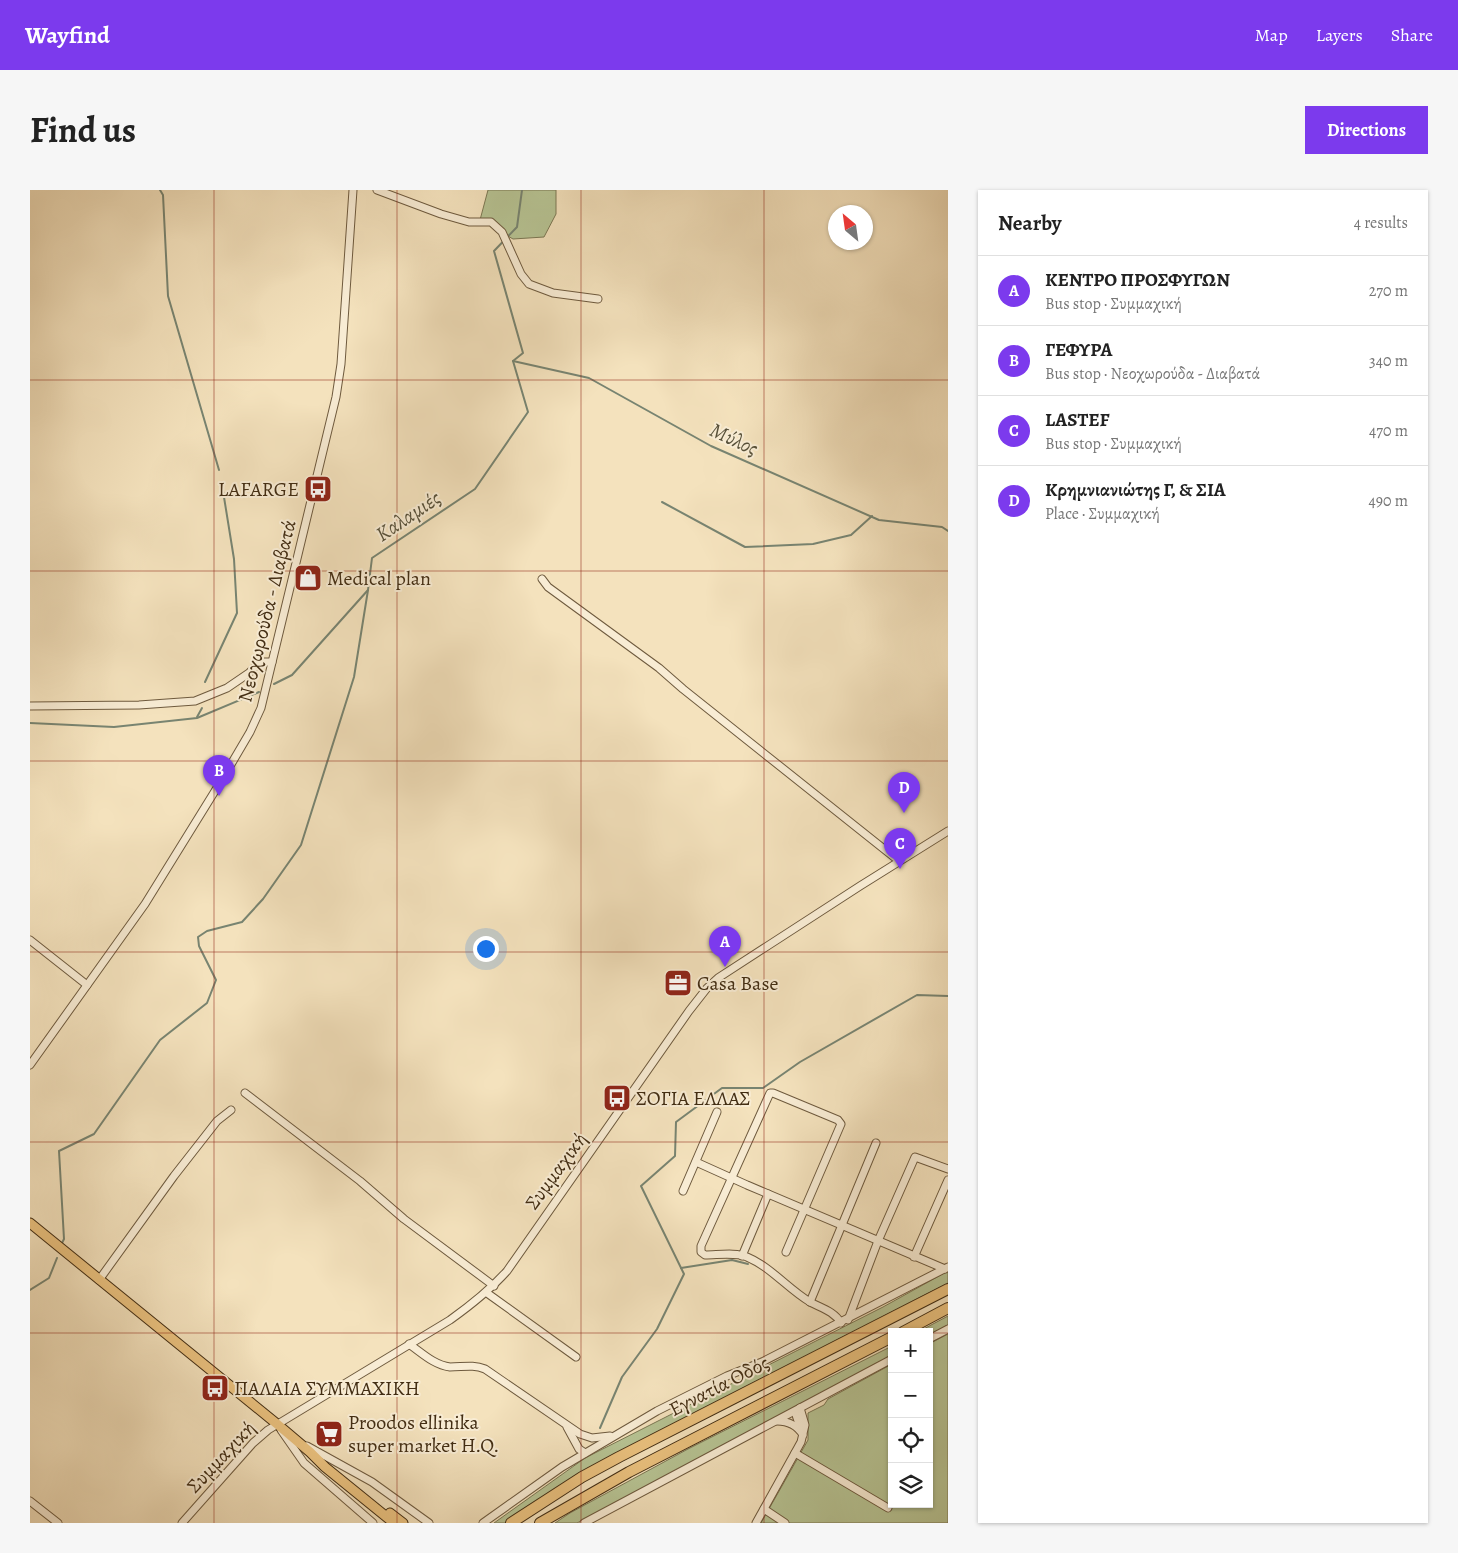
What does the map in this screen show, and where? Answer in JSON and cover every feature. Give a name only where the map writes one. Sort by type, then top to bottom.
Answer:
[{"type":"highway","name":"Εγνατία Οδός","points":[[511,1523],[582,1477],[948,1289]]},
{"type":"highway","points":[[910,1328],[948,1308]]},
{"type":"highway","name":"Εγνατία Οδός","points":[[540,1523],[629,1472],[888,1339]]},
{"type":"main road","points":[[30,1223],[277,1424],[310,1452],[324,1467],[394,1523]]},
{"type":"main road","points":[[310,1452],[328,1462],[403,1523]]},
{"type":"street","name":"Νεοχωρούδα - Διαβατά","points":[[30,1065],[145,904],[250,732],[261,708],[336,397],[353,190]]},
{"type":"street","points":[[378,190],[441,214],[469,222],[491,222],[504,236],[521,274],[529,284],[553,293],[598,299]]},
{"type":"street","points":[[542,579],[548,587],[659,668],[899,860]]},
{"type":"street","points":[[30,706],[139,705],[195,701],[227,688],[249,673],[258,664],[272,662]]},
{"type":"street","name":"Συμμαχική","points":[[182,1523],[253,1443],[277,1424],[450,1320],[494,1286],[506,1272],[675,1030],[708,988],[727,971],[899,860],[948,831]]},
{"type":"street","points":[[30,940],[87,985]]},
{"type":"street","points":[[246,1092],[360,1181],[404,1219],[494,1286]]},
{"type":"street","points":[[786,1252],[841,1124],[838,1120],[770,1093],[700,1249],[705,1255],[750,1258],[788,1284],[795,1293],[844,1321]]},
{"type":"street","points":[[99,1280],[174,1176],[217,1121],[231,1110]]},
{"type":"street","points":[[683,1191],[717,1112]]},
{"type":"street","points":[[810,1302],[876,1143]]},
{"type":"street","points":[[844,1321],[915,1156],[948,1169]]},
{"type":"street","points":[[696,1162],[914,1257],[946,1268]]},
{"type":"street","points":[[914,1257],[948,1180]]},
{"type":"street","points":[[742,1256],[768,1194]]},
{"type":"street","points":[[483,1523],[585,1452],[680,1399],[727,1376],[762,1362],[946,1268]]},
{"type":"street","points":[[487,1293],[576,1357]]},
{"type":"street","points":[[933,1337],[948,1329]]},
{"type":"street","points":[[409,1344],[443,1366],[472,1365],[485,1368],[580,1434],[592,1438],[618,1434]]},
{"type":"street","points":[[584,1523],[888,1361]]},
{"type":"street","points":[[756,1523],[795,1454],[803,1434],[805,1425],[800,1408]]},
{"type":"street","points":[[775,1421],[789,1422],[795,1425],[803,1434]]},
{"type":"street","points":[[277,1424],[304,1463],[373,1523]]},
{"type":"street","points":[[567,1426],[579,1449],[585,1452]]},
{"type":"street","points":[[580,1434],[585,1444],[585,1452]]},
{"type":"street","points":[[294,1439],[365,1478],[429,1523]]},
{"type":"street","points":[[795,1454],[888,1508]]},
{"type":"street","points":[[30,1501],[58,1523]]},
{"type":"street","points":[[764,1509],[785,1523]]},
{"type":"green space","points":[[488,190],[556,190],[556,214],[544,237],[513,239],[480,220]]},
{"type":"green space","points":[[948,1271],[948,1283],[588,1468],[507,1523],[494,1523],[585,1458],[883,1307]]},
{"type":"green space","points":[[948,1316],[948,1325],[933,1333],[933,1328],[926,1328]]},
{"type":"green space","points":[[948,1334],[948,1523],[761,1523],[808,1440],[808,1413],[824,1405],[828,1399],[888,1366],[888,1508],[933,1508],[933,1342]]},
{"type":"green space","points":[[888,1348],[888,1357],[577,1523],[555,1523],[688,1449]]},
{"type":"waterway","points":[[160,190],[163,195],[168,296],[219,470]]},
{"type":"waterway","points":[[61,1245],[64,1239],[59,1151],[94,1134],[160,1040],[207,1003],[216,980],[199,946],[198,937],[207,931],[242,922],[263,899],[301,845],[354,677],[372,558],[475,489],[528,412],[513,361],[523,353],[494,251],[517,227],[522,190]]},
{"type":"waterway","name":"Μύλος","points":[[513,361],[589,378],[711,446],[879,520],[942,527],[948,531]]},
{"type":"waterway","points":[[205,682],[237,613],[234,559],[223,491]]},
{"type":"waterway","points":[[662,502],[745,547],[813,544],[851,535],[872,516]]},
{"type":"waterway","name":"Καλαμιές","points":[[274,684],[292,675],[368,590]]},
{"type":"waterway","name":"Καλαμιές","points":[[30,723],[114,727],[197,718],[259,692]]},
{"type":"waterway","points":[[197,717],[202,708]]},
{"type":"waterway","points":[[600,1428],[622,1377],[657,1329],[684,1274],[641,1186],[675,1156],[676,1122],[722,1088],[763,1088],[800,1062],[917,995],[948,996]]},
{"type":"waterway","points":[[30,1290],[49,1278],[57,1258]]},
{"type":"waterway","points":[[681,1268],[732,1260],[748,1264]]},
{"type":"place","name":"LAFARGE","points":[[318,489]]},
{"type":"place","name":"Medical plan","points":[[308,578]]},
{"type":"place","name":"ΓΕΦΥΡΑ","points":[[219,796]]},
{"type":"place","name":"Κρημνιανιώτης Γ, & ΣΙΑ","points":[[904,813]]},
{"type":"place","name":"LASTEF","points":[[900,869]]},
{"type":"place","name":"ΚΕΝΤΡΟ ΠΡΟΣΦΥΓΩΝ","points":[[725,967]]},
{"type":"place","name":"Casa Base","points":[[678,983]]},
{"type":"place","name":"ΣΟΓΙΑ ΕΛΛΑΣ","points":[[617,1098]]},
{"type":"place","name":"ΠΑΛΑΙΑ ΣΥΜΜΑΧΙΚΗ","points":[[215,1388]]},
{"type":"place","name":"Proodos ellinika super market H.Q.","points":[[329,1434]]}]
